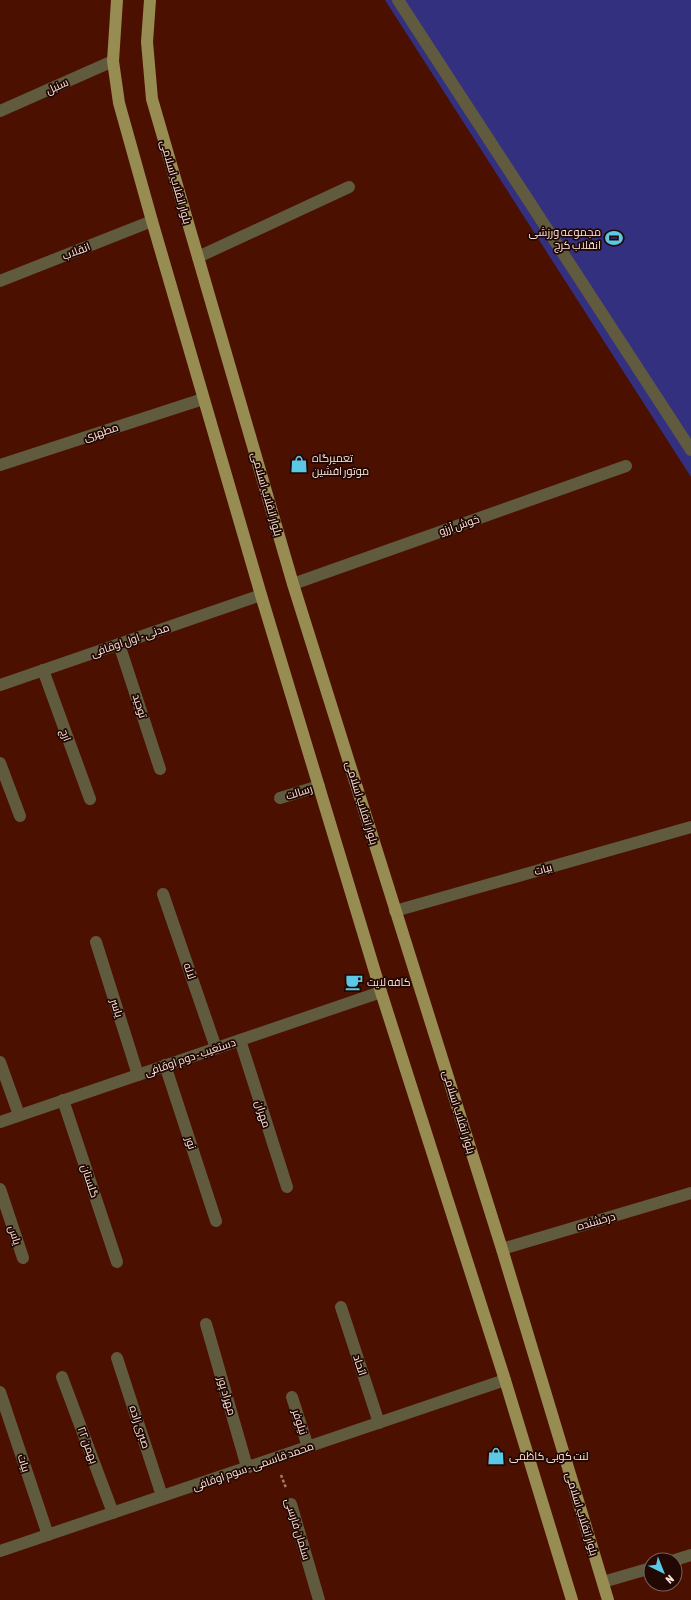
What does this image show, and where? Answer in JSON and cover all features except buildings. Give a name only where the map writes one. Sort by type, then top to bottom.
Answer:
[{"type":"main road","points":[[117,0],[113,61],[119,103],[152,222],[261,595],[381,992],[505,1380],[572,1600]]},
{"type":"main road","name":"بلوار انقلاب اسلامی","points":[[150,0],[148,42],[152,99],[293,584],[502,1249],[608,1600]]},
{"type":"street","points":[[398,0],[691,450]]},
{"type":"street","name":"سنبل","points":[[0,111],[113,61]]},
{"type":"street","points":[[198,257],[349,187]]},
{"type":"street","name":"انقلاب","points":[[0,280],[152,222]]},
{"type":"street","name":"مطهری","points":[[0,465],[203,399]]},
{"type":"street","name":"خوش آرزو","points":[[293,584],[626,466]]},
{"type":"street","name":"مدنی - اول اوقافی","points":[[0,685],[261,595]]},
{"type":"street","name":"توحید","points":[[119,644],[160,769]]},
{"type":"street","name":"ارج","points":[[43,670],[90,799]]},
{"type":"street","points":[[0,763],[20,816]]},
{"type":"street","name":"رسالت","points":[[280,798],[319,786]]},
{"type":"street","name":"بیات","points":[[395,910],[691,827]]},
{"type":"street","name":"لاله","points":[[163,894],[216,1048]]},
{"type":"street","name":"یاسر","points":[[96,942],[138,1075]]},
{"type":"street","name":"دستغیب - دوم اوقافی","points":[[0,1122],[381,992]]},
{"type":"street","name":"مهران","points":[[240,1040],[287,1187]]},
{"type":"street","points":[[0,1062],[19,1115]]},
{"type":"street","name":"نور","points":[[165,1066],[216,1221]]},
{"type":"street","name":"گلستان","points":[[63,1100],[116,1262]]},
{"type":"street","name":"یاس","points":[[0,1189],[23,1258]]},
{"type":"street","name":"درخشنده","points":[[502,1249],[691,1193]]},
{"type":"street","name":"اتحاد","points":[[341,1307],[379,1423]]},
{"type":"street","name":"مهراد پور","points":[[206,1324],[248,1468]]},
{"type":"street","name":"صبری زاده","points":[[117,1358],[162,1496]]},
{"type":"street","name":"۲۲ بهمن","points":[[62,1377],[113,1513]]},
{"type":"street","name":"محمد قاسمی - سوم اوقافی","points":[[0,1551],[505,1380]]},
{"type":"street","name":"بیات","points":[[0,1392],[48,1535]]},
{"type":"street","name":"نیلوفر","points":[[292,1397],[308,1447]]},
{"type":"street","name":"سلمان فارسی","points":[[291,1504],[319,1600]]},
{"type":"street","points":[[603,1582],[643,1570]]},
{"type":"path","name":"سلمان فارسی","points":[[276,1458],[291,1504]]},
{"type":"shaded area","name":"مجموعه ورزشی انقلاب کرج","points":[[385,0],[691,0],[691,477]]},
{"type":"place","name":"مجموعه ورزشی انقلاب کرج","points":[[614,238]]},
{"type":"place","name":"تعمیرگاه موتور افشین","points":[[299,464]]},
{"type":"place","name":"کافه لایت","points":[[354,982]]},
{"type":"place","name":"لنت کوبی کاظمی","points":[[496,1456]]}]
